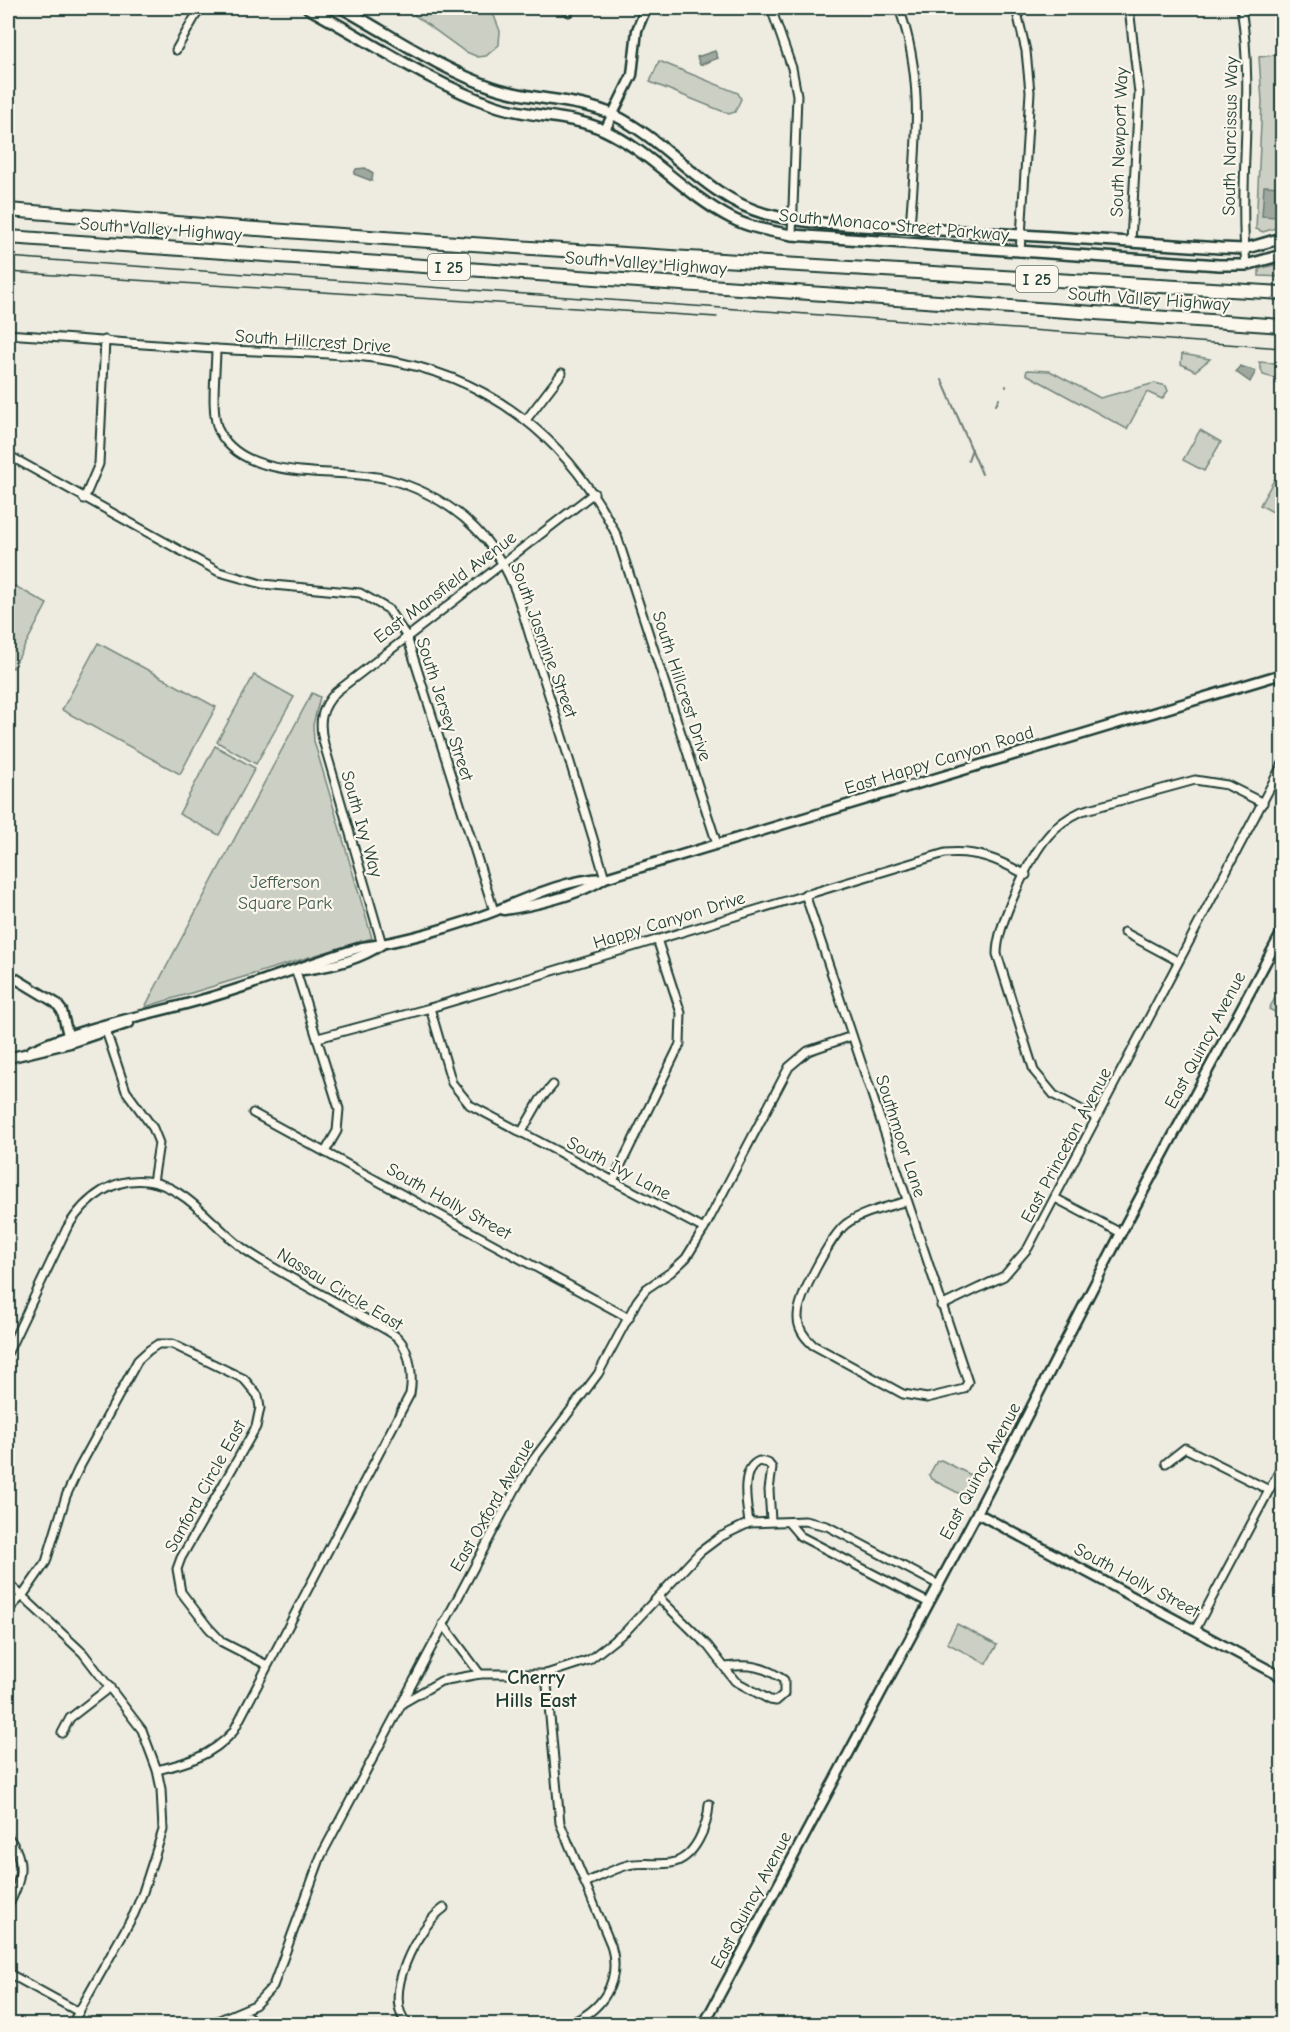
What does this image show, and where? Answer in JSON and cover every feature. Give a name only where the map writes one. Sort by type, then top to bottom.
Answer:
[{"type":"highway","name":"South Valley Highway","points":[[8,210],[232,229],[628,256],[1282,293]]},
{"type":"highway","name":"South Valley Highway","points":[[8,237],[1282,326]]},
{"type":"main road","name":"South Monaco Street Parkway","points":[[308,8],[479,100],[511,110],[576,121],[605,130],[637,149],[699,199],[723,214],[759,229],[792,235],[1020,252],[1246,265],[1282,255]]},
{"type":"main road","name":"South Monaco Street Parkway","points":[[342,8],[448,68],[486,85],[515,94],[580,104],[613,115],[642,131],[726,197],[757,211],[793,218],[910,228],[1244,249],[1282,238]]},
{"type":"street","points":[[176,50],[200,8]]},
{"type":"street","points":[[605,130],[633,71],[637,30],[646,8]]},
{"type":"street","points":[[771,8],[792,68],[797,95],[792,235]]},
{"type":"street","points":[[899,8],[913,53],[918,86],[910,228]]},
{"type":"street","points":[[1016,8],[1026,51],[1030,92],[1020,252]]},
{"type":"street","name":"South Newport Way","points":[[1129,8],[1139,93],[1131,242]]},
{"type":"street","name":"South Narcissus Way","points":[[1241,8],[1249,81],[1243,206],[1246,265]]},
{"type":"street","name":"South Hillcrest Drive","points":[[8,334],[216,350],[350,356],[402,363],[461,380],[501,402],[550,439],[594,493],[617,536],[717,844]]},
{"type":"street","points":[[84,499],[99,464],[105,340]]},
{"type":"street","name":"South Jasmine Street","points":[[216,350],[215,417],[218,430],[226,441],[239,451],[259,462],[277,468],[362,475],[408,485],[428,494],[464,518],[502,564],[516,595],[548,690],[605,878]]},
{"type":"street","points":[[526,420],[562,373]]},
{"type":"street","name":"South Jersey Street","points":[[8,455],[202,564],[248,582],[360,593],[388,609],[407,637],[494,911]]},
{"type":"street","name":"East Mansfield Avenue","points":[[322,711],[336,692],[594,493]]},
{"type":"street","name":"East Happy Canyon Road","points":[[8,1058],[296,971],[321,968],[369,953],[382,944],[494,911],[521,908],[594,886],[605,878],[1282,674]]},
{"type":"street","name":"South Ivy Way","points":[[322,711],[320,728],[324,744],[382,944]]},
{"type":"street","name":"East Princeton Avenue","points":[[941,1306],[988,1286],[1017,1264],[1055,1198],[1282,765]]},
{"type":"street","points":[[1097,1118],[1054,1095],[1034,1071],[1000,968],[998,935],[1007,910],[1043,842],[1071,816],[1195,780],[1227,784],[1263,803]]},
{"type":"street","name":"Happy Canyon Drive","points":[[318,1038],[430,1008],[945,853],[958,852],[990,856],[1026,875]]},
{"type":"street","name":"Southmoor Lane","points":[[805,894],[907,1201],[941,1306],[968,1386],[927,1398],[903,1394],[813,1345],[802,1334],[798,1323],[800,1303],[838,1232],[857,1218],[907,1201]]},
{"type":"street","points":[[1124,932],[1178,961]]},
{"type":"street","name":"East Quincy Avenue","points":[[704,2025],[939,1585],[1120,1233],[1282,932]]},
{"type":"street","points":[[613,1181],[680,1044],[681,1013],[657,939]]},
{"type":"street","points":[[296,971],[339,1109],[340,1120],[325,1152]]},
{"type":"street","points":[[8,974],[56,1003],[62,1011],[69,1039]]},
{"type":"street","name":"South Ivy Lane","points":[[430,1008],[452,1083],[470,1105],[704,1229]]},
{"type":"street","points":[[105,1028],[126,1091],[153,1128],[159,1143],[153,1182]]},
{"type":"street","name":"East Oxford Avenue","points":[[210,2025],[255,2005],[266,1995],[278,1978],[321,1856],[532,1460],[598,1374],[646,1289],[678,1266],[704,1229],[789,1067],[808,1051],[852,1036]]},
{"type":"street","points":[[521,1133],[540,1100],[553,1085]]},
{"type":"street","name":"South Holly Street","points":[[253,1113],[629,1318]]},
{"type":"street","name":"Nassau Circle East","points":[[8,1352],[79,1210],[93,1197],[114,1186],[138,1181],[153,1182],[175,1191],[246,1250],[397,1338],[411,1367],[410,1394],[238,1724],[216,1749],[189,1762],[158,1770]]},
{"type":"street","points":[[1055,1198],[1120,1233]]},
{"type":"street","name":"Sanford Circle East","points":[[8,1610],[23,1595],[46,1562],[66,1496],[138,1360],[158,1344],[172,1344],[187,1349],[244,1379],[258,1396],[260,1408],[256,1427],[181,1558],[177,1569],[181,1592],[222,1642],[267,1665]]},
{"type":"street","points":[[1166,1463],[1185,1448],[1269,1490]]},
{"type":"street","points":[[749,1523],[747,1483],[751,1467],[759,1461],[768,1462],[772,1468],[769,1491],[771,1520]]},
{"type":"street","points":[[1195,1630],[1282,1466]]},
{"type":"street","name":"South Holly Street","points":[[976,1513],[1282,1677]]},
{"type":"street","points":[[401,1704],[441,1681],[480,1674],[546,1674],[572,1668],[605,1650],[700,1552],[720,1537],[749,1523],[771,1520],[789,1524],[805,1521],[827,1526],[939,1585]]},
{"type":"street","points":[[789,1524],[800,1536],[929,1603]]},
{"type":"street","points":[[8,1583],[83,1653],[142,1730],[158,1770],[163,1830],[143,1892],[134,1914],[72,2025]]},
{"type":"street","points":[[658,1597],[691,1628],[726,1667],[735,1681],[770,1700],[776,1701],[784,1694],[786,1688],[784,1680],[762,1668],[746,1665],[726,1667]]},
{"type":"street","points":[[444,1624],[480,1674]]},
{"type":"street","points":[[546,1674],[557,1809],[565,1836],[610,1945],[614,1972],[608,1992],[596,2009],[568,2025]]},
{"type":"street","points":[[62,1733],[70,1718],[110,1687]]},
{"type":"street","points":[[585,1883],[630,1865],[669,1863],[681,1859],[695,1845],[708,1820],[709,1804]]},
{"type":"street","points":[[8,1837],[19,1855],[21,1875],[8,1906]]},
{"type":"street","points":[[408,2025],[397,2007],[397,1990],[420,1933],[444,1908]]},
{"type":"street","points":[[8,1973],[79,2012]]},
{"type":"street","points":[[234,2016],[248,2016],[257,2025]]},
{"type":"green space","points":[[412,8],[491,8],[500,31],[499,45],[486,56],[478,57],[464,51],[413,14]]},
{"type":"green space","points":[[1282,54],[1282,226],[1263,232],[1256,229],[1262,102],[1259,57]]},
{"type":"green space","points":[[659,61],[738,93],[741,99],[735,112],[729,114],[650,82]]},
{"type":"green space","points":[[1282,263],[1282,277],[1259,276],[1259,269]]},
{"type":"green space","points":[[1182,354],[1210,359],[1195,371],[1181,364]]},
{"type":"green space","points":[[1282,360],[1278,379],[1263,375],[1259,362],[1273,363]]},
{"type":"green space","points":[[1027,370],[1050,371],[1100,398],[1155,383],[1166,386],[1168,391],[1162,399],[1147,392],[1127,429],[1026,374]]},
{"type":"green space","points":[[1200,430],[1221,442],[1204,471],[1183,460]]},
{"type":"green space","points":[[1274,480],[1282,484],[1282,517],[1260,505]]},
{"type":"green space","points":[[8,582],[47,604],[13,668],[8,665]]},
{"type":"green space","points":[[98,643],[216,707],[180,774],[62,710]]},
{"type":"green space","points":[[254,675],[294,697],[256,764],[217,742]]},
{"type":"green space","name":"Jefferson Square Park","points":[[312,693],[320,697],[313,725],[314,741],[372,938],[145,1007]]},
{"type":"green space","points":[[215,746],[255,768],[219,835],[179,814]]},
{"type":"green space","points":[[1282,985],[1282,1016],[1269,1009]]},
{"type":"green space","points":[[941,1460],[973,1476],[974,1480],[964,1496],[931,1479],[929,1475],[937,1461]]},
{"type":"green space","points":[[957,1624],[997,1645],[986,1664],[947,1643]]},
{"type":"shaded area","points":[[715,51],[718,58],[700,65],[697,57]]},
{"type":"shaded area","points":[[365,168],[373,173],[372,181],[354,174],[356,169]]},
{"type":"shaded area","points":[[1264,186],[1282,187],[1282,205],[1278,205],[1277,217],[1262,216]]},
{"type":"shaded area","points":[[1240,366],[1256,371],[1250,382],[1236,372]]},
{"type":"waterway","points":[[942,380],[982,474]]},
{"type":"waterway","points":[[996,405],[999,399]]},
{"type":"waterway","points":[[968,460],[972,449]]},
{"type":"tram line","points":[[8,257],[1282,348]]},
{"type":"tram line","points":[[8,272],[717,317]]},
{"type":"district","name":"Cherry Hills East","points":[[536,1688]]}]
